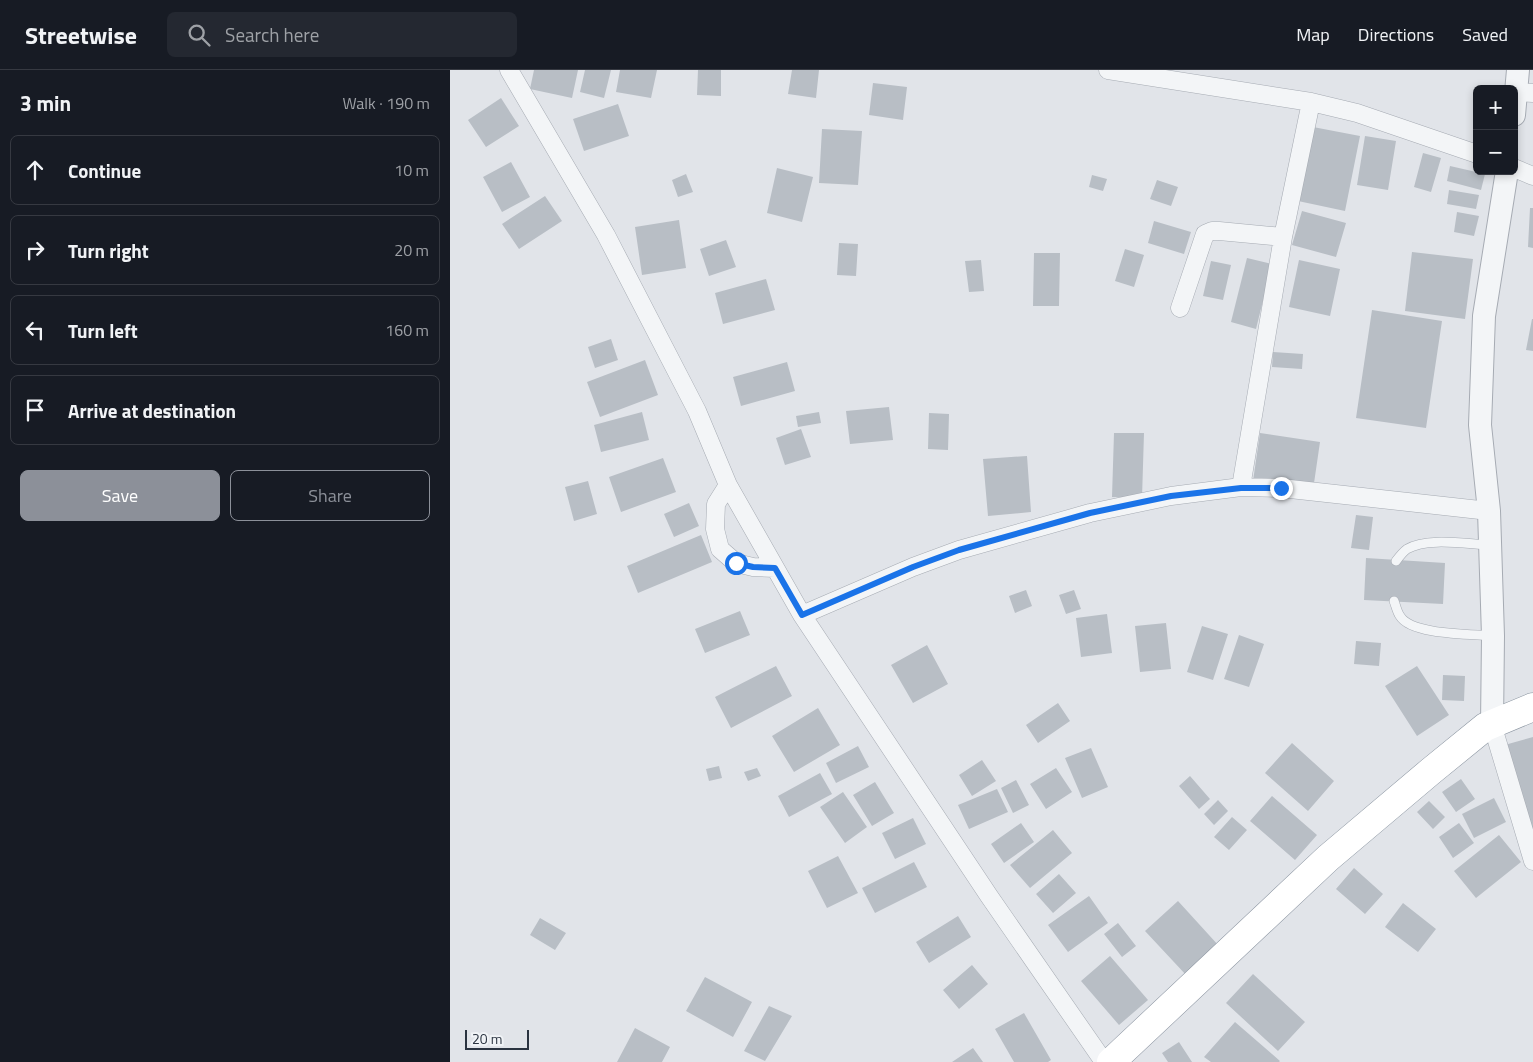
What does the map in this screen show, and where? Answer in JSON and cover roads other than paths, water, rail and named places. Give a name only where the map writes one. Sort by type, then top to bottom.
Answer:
[{"type":"highway","points":[[1111,1062],[1328,858],[1430,771],[1485,728],[1533,707]]},
{"type":"street","points":[[509,70],[606,235],[696,411],[728,485],[802,615],[989,896],[1104,1062]]},
{"type":"street","points":[[1108,70],[1153,74],[1311,102],[1357,113],[1473,153]]},
{"type":"street","points":[[1518,70],[1525,93],[1518,107]]},
{"type":"street","points":[[1241,488],[1283,238],[1311,102]]},
{"type":"street","points":[[1518,170],[1533,176]]},
{"type":"street","points":[[1506,175],[1484,316],[1480,426],[1489,511],[1493,636],[1492,724],[1533,861]]},
{"type":"street","points":[[1180,308],[1204,234],[1219,231],[1283,238]]},
{"type":"street","points":[[728,485],[716,504],[715,529],[720,549],[736,563],[753,567],[775,568]]},
{"type":"street","points":[[802,615],[913,567],[969,548],[1090,513],[1171,496],[1241,488],[1281,488],[1489,511]]},
{"type":"lane","points":[[1396,560],[1406,549],[1422,543],[1440,542],[1490,545]]},
{"type":"lane","points":[[1394,602],[1400,617],[1411,626],[1430,631],[1493,636]]}]
